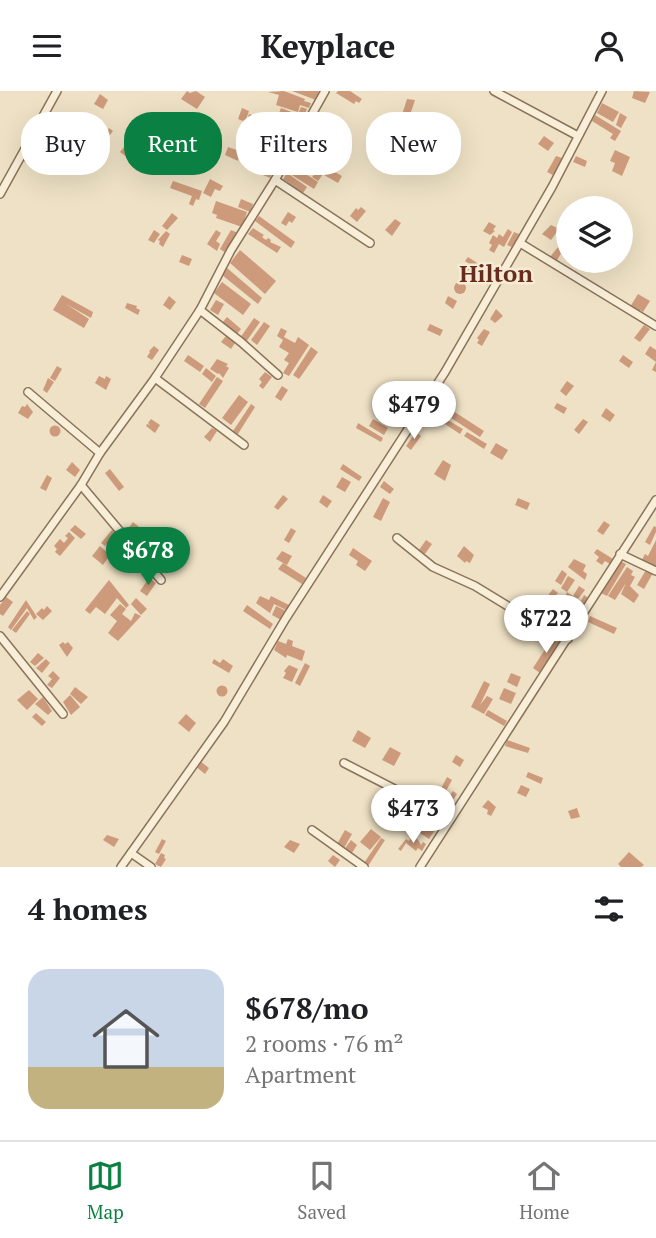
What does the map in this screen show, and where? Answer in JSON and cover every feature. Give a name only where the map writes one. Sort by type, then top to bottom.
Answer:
[{"type":"street","points":[[0,194],[57,91]]},
{"type":"street","points":[[0,597],[81,485],[100,453],[200,310],[231,250],[275,180],[325,91]]},
{"type":"street","points":[[494,91],[578,135]]},
{"type":"street","points":[[121,867],[224,722],[286,618],[437,384],[552,187],[602,91]]},
{"type":"street","points":[[275,180],[370,243]]},
{"type":"street","points":[[520,243],[656,326]]},
{"type":"street","points":[[200,310],[278,375]]},
{"type":"street","points":[[155,378],[244,445]]},
{"type":"street","points":[[28,392],[100,453]]},
{"type":"street","points":[[81,485],[161,580]]},
{"type":"street","points":[[420,867],[656,500]]},
{"type":"street","points":[[397,538],[433,567],[475,586],[537,624],[568,639]]},
{"type":"street","points":[[620,554],[656,571]]},
{"type":"street","points":[[0,636],[63,714]]},
{"type":"street","points":[[345,763],[451,818]]},
{"type":"street","points":[[312,831],[364,867]]},
{"type":"street","points":[[131,853],[150,867]]},
{"type":"building","points":[[187,91],[196,91],[205,97],[197,109],[181,99]]},
{"type":"building","points":[[284,91],[311,103],[309,108],[300,105],[298,112],[276,105],[279,95],[268,92]]},
{"type":"building","points":[[292,91],[319,91],[316,100]]},
{"type":"building","points":[[350,91],[362,99],[354,104],[336,93]]},
{"type":"building","points":[[634,91],[650,92],[645,103],[632,98]]},
{"type":"building","points":[[100,94],[108,100],[103,109],[94,104]]},
{"type":"building","points":[[407,99],[415,100],[411,112],[403,112]]},
{"type":"building","points":[[602,103],[619,112],[613,122],[597,113]]},
{"type":"building","points":[[620,113],[627,117],[621,128],[616,125]]},
{"type":"building","points":[[595,115],[621,131],[615,141],[610,138],[613,134],[592,121]]},
{"type":"building","points":[[544,136],[554,143],[548,151],[538,144]]},
{"type":"building","points":[[228,147],[236,150],[236,160],[225,155]]},
{"type":"building","points":[[615,150],[630,157],[622,176],[612,171],[615,163],[610,161]]},
{"type":"building","points":[[556,156],[562,158],[553,175],[547,172]]},
{"type":"building","points":[[576,156],[587,161],[585,167],[573,162]]},
{"type":"building","points":[[286,175],[290,175],[307,187],[303,193],[283,179]]},
{"type":"building","points":[[292,175],[307,175],[318,182],[314,189]]},
{"type":"building","points":[[314,175],[322,175],[318,181],[312,177]]},
{"type":"building","points":[[324,175],[342,176],[338,183]]},
{"type":"building","points":[[210,179],[223,186],[220,191],[215,189],[211,197],[203,193]]},
{"type":"building","points":[[173,181],[202,191],[199,200],[196,199],[193,206],[189,204],[192,196],[170,188]]},
{"type":"building","points":[[241,199],[253,204],[250,212],[238,207]]},
{"type":"building","points":[[216,201],[247,212],[242,227],[216,218],[217,215],[212,213]]},
{"type":"building","points":[[361,207],[366,211],[357,222],[350,216],[356,208],[358,210]]},
{"type":"building","points":[[288,212],[296,217],[286,226],[281,223]]},
{"type":"building","points":[[172,213],[178,218],[167,230],[162,226]]},
{"type":"building","points":[[259,216],[295,242],[291,248],[255,221]]},
{"type":"building","points":[[395,219],[401,223],[392,236],[385,230]]},
{"type":"building","points":[[489,222],[496,226],[490,235],[483,231]]},
{"type":"building","points":[[551,225],[556,228],[551,240],[542,234]]},
{"type":"building","points":[[253,228],[264,235],[262,237],[266,240],[268,238],[270,242],[281,247],[277,253],[248,234]]},
{"type":"building","points":[[508,229],[512,232],[504,247],[499,244],[494,253],[489,250],[493,235],[497,238],[499,234],[503,237]]},
{"type":"building","points":[[154,230],[160,234],[154,243],[148,240]]},
{"type":"building","points":[[216,230],[221,233],[216,241],[220,244],[217,251],[207,244]]},
{"type":"building","points":[[231,230],[238,233],[226,253],[220,249]]},
{"type":"building","points":[[166,231],[170,234],[163,247],[158,240]]},
{"type":"building","points":[[514,232],[519,234],[512,247],[507,245]]},
{"type":"building","points":[[240,250],[276,281],[265,294],[230,263]]},
{"type":"building","points":[[556,250],[556,262],[550,257]]},
{"type":"building","points":[[182,255],[192,259],[189,266],[179,262]]},
{"type":"building","points":[[468,257],[494,274],[491,278],[465,261]]},
{"type":"building","points":[[465,265],[490,281],[487,285],[463,268]]},
{"type":"building","points":[[227,268],[262,298],[258,304],[222,275]]},
{"type":"building","points":[[222,282],[251,304],[243,315],[214,293]]},
{"type":"building","points":[[460,282],[466,288],[460,294],[454,288]]},
{"type":"building","points":[[638,294],[650,301],[643,312],[630,307]]},
{"type":"building","points":[[62,295],[93,312],[91,318],[66,304],[89,319],[84,328],[53,310]]},
{"type":"building","points":[[169,296],[176,302],[170,310],[163,305]]},
{"type":"building","points":[[448,296],[457,301],[453,309],[445,303]]},
{"type":"building","points":[[216,300],[224,304],[218,315],[210,310]]},
{"type":"building","points":[[127,303],[137,306],[140,310],[138,315],[125,308]]},
{"type":"building","points":[[496,309],[503,316],[495,323],[490,319]]},
{"type":"building","points":[[227,317],[241,329],[237,334],[222,323]]},
{"type":"building","points":[[254,318],[260,322],[246,342],[240,338]]},
{"type":"building","points":[[264,322],[270,326],[257,345],[251,340]]},
{"type":"building","points":[[430,324],[443,330],[440,336],[427,330]]},
{"type":"building","points":[[644,325],[650,329],[640,342],[634,338]]},
{"type":"building","points":[[281,328],[287,331],[284,337],[295,343],[298,337],[309,345],[289,376],[283,373],[289,363],[284,360],[289,353],[279,347],[283,340],[277,336]]},
{"type":"building","points":[[484,329],[490,332],[482,346],[477,343],[477,338]]},
{"type":"building","points":[[226,336],[235,343],[231,349],[221,342]]},
{"type":"building","points":[[154,346],[159,350],[152,360],[147,357]]},
{"type":"building","points":[[650,346],[656,350],[656,362],[645,354]]},
{"type":"building","points":[[311,347],[318,352],[299,379],[293,375]]},
{"type":"building","points":[[188,355],[204,366],[200,372],[184,361]]},
{"type":"building","points":[[623,355],[633,362],[629,368],[619,361]]},
{"type":"building","points":[[217,359],[228,364],[226,366],[229,368],[223,378],[210,369]]},
{"type":"building","points":[[57,366],[62,369],[55,381],[50,378]]},
{"type":"building","points":[[206,368],[216,376],[212,382],[202,374]]},
{"type":"building","points":[[265,372],[272,377],[263,389],[259,386],[262,382],[259,379]]},
{"type":"building","points":[[99,376],[111,379],[106,390],[95,383]]},
{"type":"building","points":[[217,377],[223,381],[205,408],[199,404]]},
{"type":"building","points":[[48,378],[54,382],[47,393],[43,390]]},
{"type":"building","points":[[567,381],[574,386],[566,396],[560,391]]},
{"type":"building","points":[[282,386],[288,390],[281,401],[275,397]]},
{"type":"building","points":[[239,395],[248,402],[231,425],[222,418]]},
{"type":"building","points":[[433,398],[484,431],[480,437],[430,404]]},
{"type":"building","points":[[557,403],[567,408],[564,414],[554,408]]},
{"type":"building","points":[[27,404],[33,412],[28,419],[18,413],[22,406]]},
{"type":"building","points":[[251,404],[255,407],[236,437],[231,434]]},
{"type":"building","points":[[606,408],[615,415],[610,422],[601,416]]},
{"type":"building","points":[[444,418],[463,429],[460,434],[442,422]]},
{"type":"building","points":[[151,419],[160,425],[155,433],[146,426],[150,425],[148,423]]},
{"type":"building","points":[[373,419],[388,428],[384,435],[369,426]]},
{"type":"building","points":[[583,419],[588,422],[579,434],[574,430]]},
{"type":"building","points":[[358,423],[383,438],[381,442],[356,428]]},
{"type":"building","points":[[55,426],[59,427],[59,435],[55,436],[51,435],[50,431],[51,427]]},
{"type":"building","points":[[212,428],[217,431],[210,442],[204,437]]},
{"type":"building","points":[[416,432],[421,436],[411,450],[406,446]]},
{"type":"building","points":[[467,432],[487,444],[484,449],[464,436]]},
{"type":"building","points":[[496,443],[508,450],[502,460],[490,453]]},
{"type":"building","points":[[443,460],[451,465],[445,481],[434,474]]},
{"type":"building","points":[[72,462],[80,470],[75,477],[66,470]]},
{"type":"building","points":[[343,464],[362,477],[359,481],[340,469]]},
{"type":"building","points":[[110,469],[124,487],[119,491],[105,473]]},
{"type":"building","points":[[47,475],[52,478],[46,491],[40,488]]},
{"type":"building","points":[[342,477],[351,482],[345,492],[336,487]]},
{"type":"building","points":[[384,481],[394,489],[390,494],[380,487]]},
{"type":"building","points":[[283,495],[288,499],[278,510],[274,507]]},
{"type":"building","points":[[323,495],[332,501],[327,508],[319,502]]},
{"type":"building","points":[[383,498],[390,502],[381,521],[373,517]]},
{"type":"building","points":[[518,498],[530,503],[527,510],[515,505]]},
{"type":"building","points":[[604,521],[610,525],[603,535],[597,531]]},
{"type":"building","points":[[133,522],[139,527],[131,538],[125,533]]},
{"type":"building","points":[[75,525],[86,534],[81,539],[70,530]]},
{"type":"building","points":[[654,526],[656,532],[650,545],[645,542]]},
{"type":"building","points":[[291,528],[296,531],[289,543],[284,540]]},
{"type":"building","points":[[112,530],[116,534],[105,546],[101,543]]},
{"type":"building","points":[[69,532],[75,538],[60,556],[55,552],[57,549],[54,546],[60,539],[64,543]]},
{"type":"building","points":[[426,540],[432,544],[425,554],[419,550]]},
{"type":"building","points":[[656,540],[656,569],[641,562],[645,554],[648,556]]},
{"type":"building","points":[[100,546],[110,555],[103,565],[92,556]]},
{"type":"building","points":[[464,546],[474,555],[470,563],[465,563],[457,556]]},
{"type":"building","points":[[353,548],[372,561],[365,571],[356,565],[358,561],[349,555]]},
{"type":"building","points":[[169,549],[178,555],[173,563],[164,557]]},
{"type":"building","points":[[597,549],[613,559],[610,564],[605,561],[602,565],[596,561],[599,557],[594,553]]},
{"type":"building","points":[[282,551],[292,556],[287,565],[276,559]]},
{"type":"building","points":[[574,559],[586,565],[583,571],[587,574],[585,580],[568,567]]},
{"type":"building","points":[[620,561],[626,564],[607,596],[601,593]]},
{"type":"building","points":[[283,563],[306,578],[302,584],[278,569]]},
{"type":"building","points":[[627,567],[633,571],[631,575],[635,577],[630,586],[639,595],[634,603],[621,594],[626,583],[615,600],[608,596]]},
{"type":"building","points":[[562,570],[567,574],[561,585],[555,581]]},
{"type":"building","points":[[646,570],[653,573],[644,589],[637,585]]},
{"type":"building","points":[[568,576],[575,580],[567,592],[561,588]]},
{"type":"building","points":[[149,578],[156,583],[147,596],[140,591]]},
{"type":"building","points":[[109,580],[129,605],[126,608],[117,598],[105,614],[96,607],[90,614],[85,610]]},
{"type":"building","points":[[579,586],[585,590],[578,599],[581,601],[584,595],[589,598],[583,608],[565,597],[567,592],[573,596]]},
{"type":"building","points":[[553,589],[558,593],[546,606],[542,603]]},
{"type":"building","points":[[260,596],[269,600],[271,596],[289,605],[286,610],[274,604],[270,613],[256,603]]},
{"type":"building","points":[[6,597],[13,602],[3,616],[0,614],[0,605]]},
{"type":"building","points":[[136,598],[147,609],[141,615],[131,604]]},
{"type":"building","points":[[26,600],[37,617],[34,620],[27,608],[11,630],[8,627]]},
{"type":"building","points":[[120,604],[126,609],[122,614],[131,621],[135,613],[141,616],[118,641],[108,633],[117,621],[110,615]]},
{"type":"building","points":[[247,605],[273,624],[270,629],[243,611]]},
{"type":"building","points":[[47,606],[52,611],[43,620],[36,614]]},
{"type":"building","points":[[276,606],[286,611],[281,620],[272,615]]},
{"type":"building","points":[[27,611],[30,614],[16,633],[12,630]]},
{"type":"building","points":[[590,616],[617,628],[614,634],[588,622]]},
{"type":"building","points":[[553,637],[560,642],[540,673],[533,668]]},
{"type":"building","points":[[288,639],[293,641],[292,646],[305,651],[302,661],[287,655],[286,658],[274,650],[278,641],[286,644]]},
{"type":"building","points":[[68,642],[73,648],[67,657],[59,645]]},
{"type":"building","points":[[38,653],[44,658],[35,666],[30,662]]},
{"type":"building","points":[[46,659],[50,663],[42,673],[36,668]]},
{"type":"building","points":[[214,659],[220,663],[223,659],[233,666],[229,673],[212,663]]},
{"type":"building","points":[[305,663],[310,666],[300,686],[295,683]]},
{"type":"building","points":[[289,665],[298,669],[292,682],[283,678]]},
{"type":"building","points":[[53,671],[60,678],[52,688],[47,685],[52,679],[48,676]]},
{"type":"building","points":[[511,673],[521,677],[517,687],[507,682]]},
{"type":"building","points":[[484,681],[490,684],[480,705],[487,696],[493,699],[484,714],[471,707]]},
{"type":"building","points":[[222,685],[228,691],[222,697],[216,691]]},
{"type":"building","points":[[75,687],[88,697],[81,704],[70,694]]},
{"type":"building","points":[[504,688],[516,693],[511,704],[499,699]]},
{"type":"building","points":[[29,690],[38,699],[27,710],[17,700]]},
{"type":"building","points":[[70,695],[80,707],[71,715],[63,702]]},
{"type":"building","points":[[43,697],[52,711],[48,715],[35,704]]},
{"type":"building","points":[[488,710],[507,721],[504,726],[485,715]]},
{"type":"building","points":[[36,713],[46,722],[42,726],[32,717]]},
{"type":"building","points":[[186,714],[196,723],[189,732],[178,723]]},
{"type":"building","points":[[358,730],[371,738],[365,748],[352,741]]},
{"type":"building","points":[[507,740],[530,748],[528,753],[505,746]]},
{"type":"building","points":[[390,747],[401,753],[394,766],[382,760]]},
{"type":"building","points":[[456,755],[464,760],[460,767],[452,762]]},
{"type":"building","points":[[200,761],[209,768],[205,774],[195,766]]},
{"type":"building","points":[[528,772],[543,778],[541,784],[526,777]]},
{"type":"building","points":[[447,777],[452,780],[441,800],[436,798]]},
{"type":"building","points":[[521,785],[530,789],[526,797],[517,793]]},
{"type":"building","points":[[453,791],[457,794],[444,813],[439,810]]},
{"type":"building","points":[[488,800],[496,807],[491,816],[487,814],[488,810],[482,807]]},
{"type":"building","points":[[577,808],[580,817],[571,819],[568,811]]},
{"type":"building","points":[[435,817],[441,821],[429,839],[414,829],[418,824],[426,829]]},
{"type":"building","points":[[371,829],[381,837],[370,850],[360,842]]},
{"type":"building","points":[[345,830],[352,834],[344,848],[337,844]]},
{"type":"building","points":[[107,835],[119,839],[114,847],[103,840]]},
{"type":"building","points":[[412,837],[416,840],[417,838],[421,845],[423,842],[426,844],[422,851],[418,848],[416,851],[406,843],[401,851],[398,849],[406,839],[409,841]]},
{"type":"building","points":[[381,838],[385,840],[368,866],[364,863]]},
{"type":"building","points":[[162,839],[166,841],[159,854],[155,852]]},
{"type":"building","points":[[290,840],[300,844],[294,853],[284,847]]},
{"type":"building","points":[[351,840],[357,845],[350,856],[343,851]]},
{"type":"building","points":[[629,852],[644,865],[621,867],[618,864]]},
{"type":"building","points":[[161,853],[166,859],[161,867],[155,864]]},
{"type":"building","points":[[333,855],[340,860],[335,867],[328,861]]},
{"type":"district","name":"Hilton","points":[[496,273]]}]
